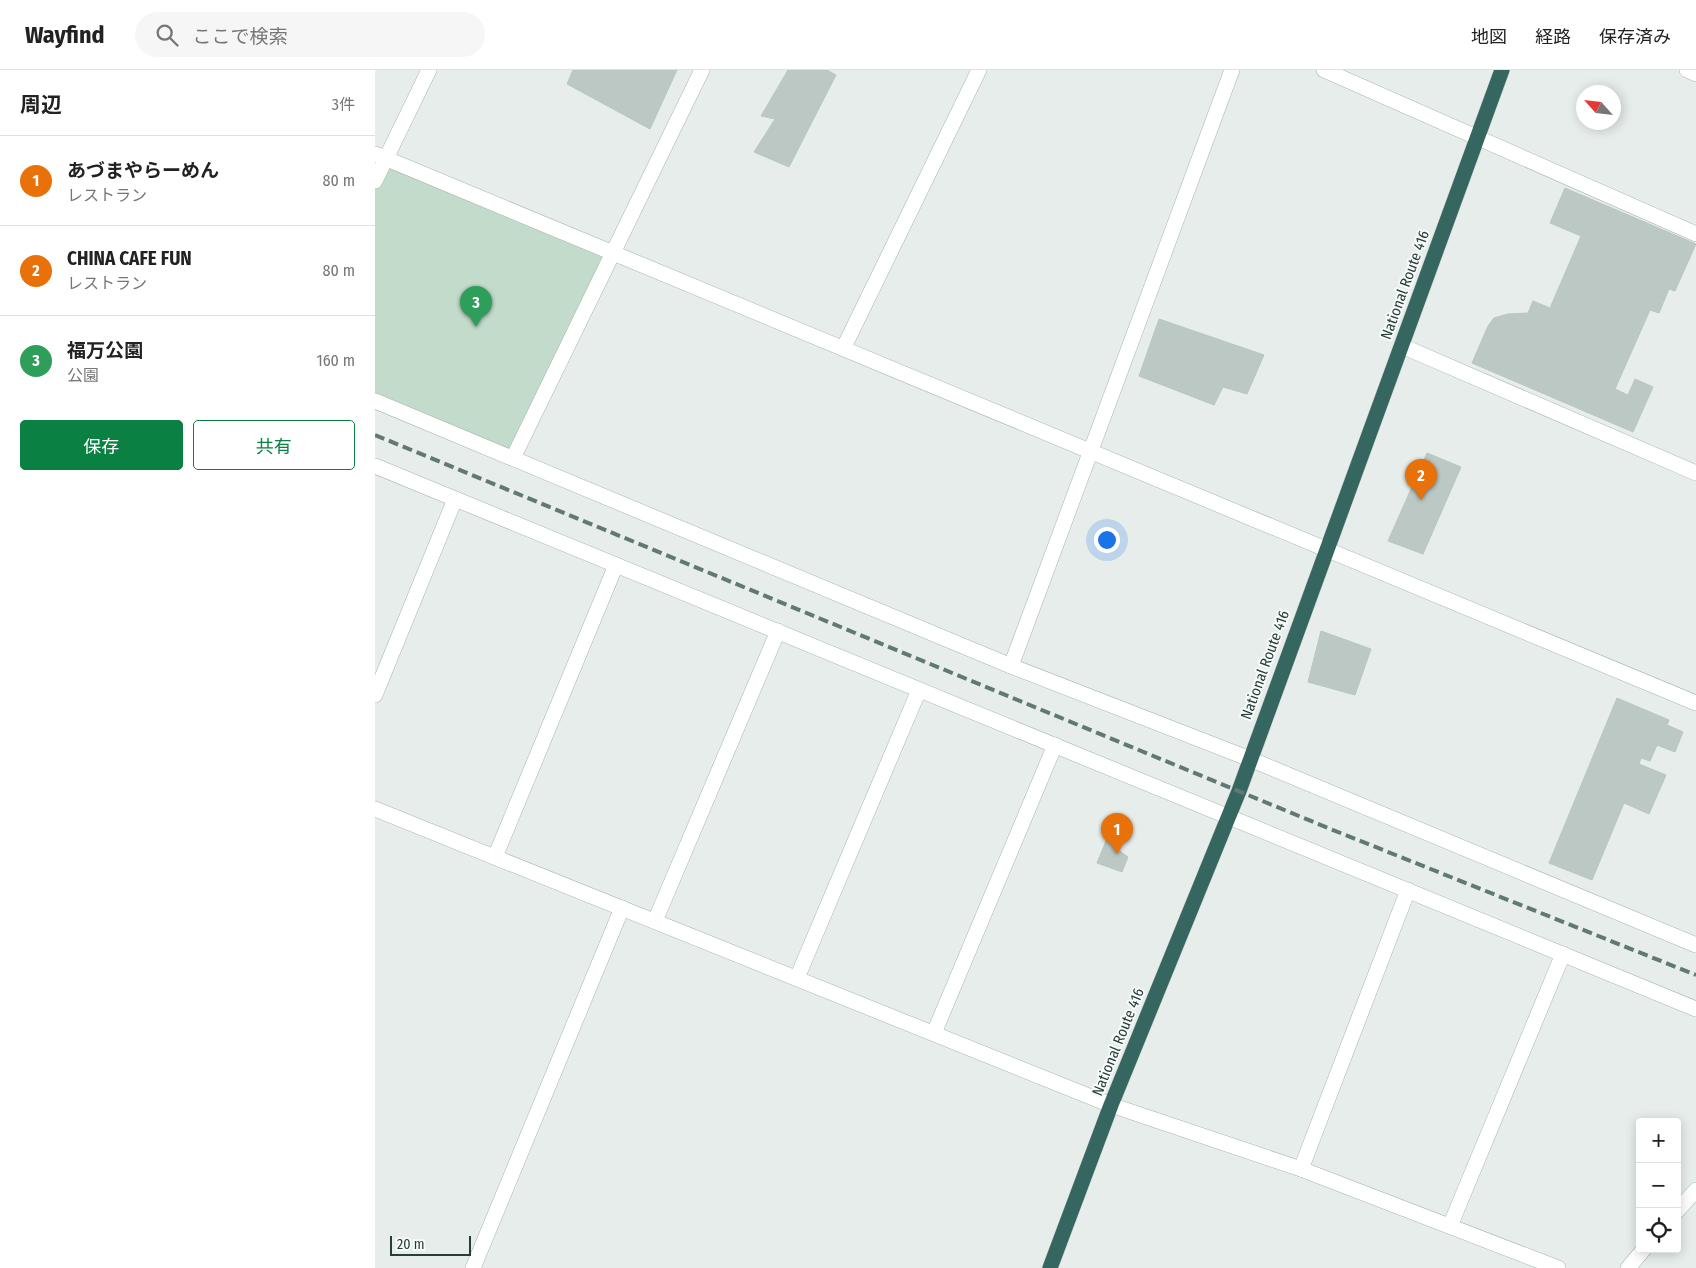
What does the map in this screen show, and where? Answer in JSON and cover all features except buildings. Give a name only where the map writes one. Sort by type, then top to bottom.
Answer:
[{"type":"highway","name":"National Route 416","points":[[1050,1268],[1111,1104],[1229,816],[1502,70]]},
{"type":"street","points":[[375,181],[380,156],[429,70]]},
{"type":"street","points":[[513,458],[702,70]]},
{"type":"street","points":[[844,347],[979,70]]},
{"type":"street","points":[[1011,666],[1232,70]]},
{"type":"street","points":[[1325,70],[1696,234]]},
{"type":"street","points":[[1687,70],[1696,74]]},
{"type":"street","points":[[380,156],[844,347],[1091,452],[1696,703]]},
{"type":"street","points":[[1401,346],[1696,473]]},
{"type":"street","points":[[375,401],[1011,666],[1250,759],[1696,945]]},
{"type":"street","points":[[375,466],[1696,1009]]},
{"type":"street","points":[[375,695],[455,499]]},
{"type":"street","points":[[495,857],[617,565]]},
{"type":"street","points":[[655,921],[778,631]]},
{"type":"street","points":[[797,978],[919,690]]},
{"type":"street","points":[[933,1033],[1055,745]]},
{"type":"street","points":[[375,810],[1111,1104],[1301,1169],[1558,1268]]},
{"type":"street","points":[[1301,1169],[1408,890]]},
{"type":"street","points":[[473,1268],[622,908]]},
{"type":"street","points":[[1450,1226],[1563,954]]},
{"type":"street","points":[[1680,1208],[1696,1190]]},
{"type":"street","points":[[1627,1268],[1640,1253]]},
{"type":"green space","points":[[386,158],[612,252],[513,458],[375,401],[375,181]]},
{"type":"railway","points":[[375,435],[1328,828],[1696,975]]},
{"type":"place","name":"福万公園","points":[[476,327]]},
{"type":"place","name":"CHINA CAFE FUN","points":[[1421,500]]},
{"type":"place","name":"あづまやらーめん","points":[[1117,854]]}]
